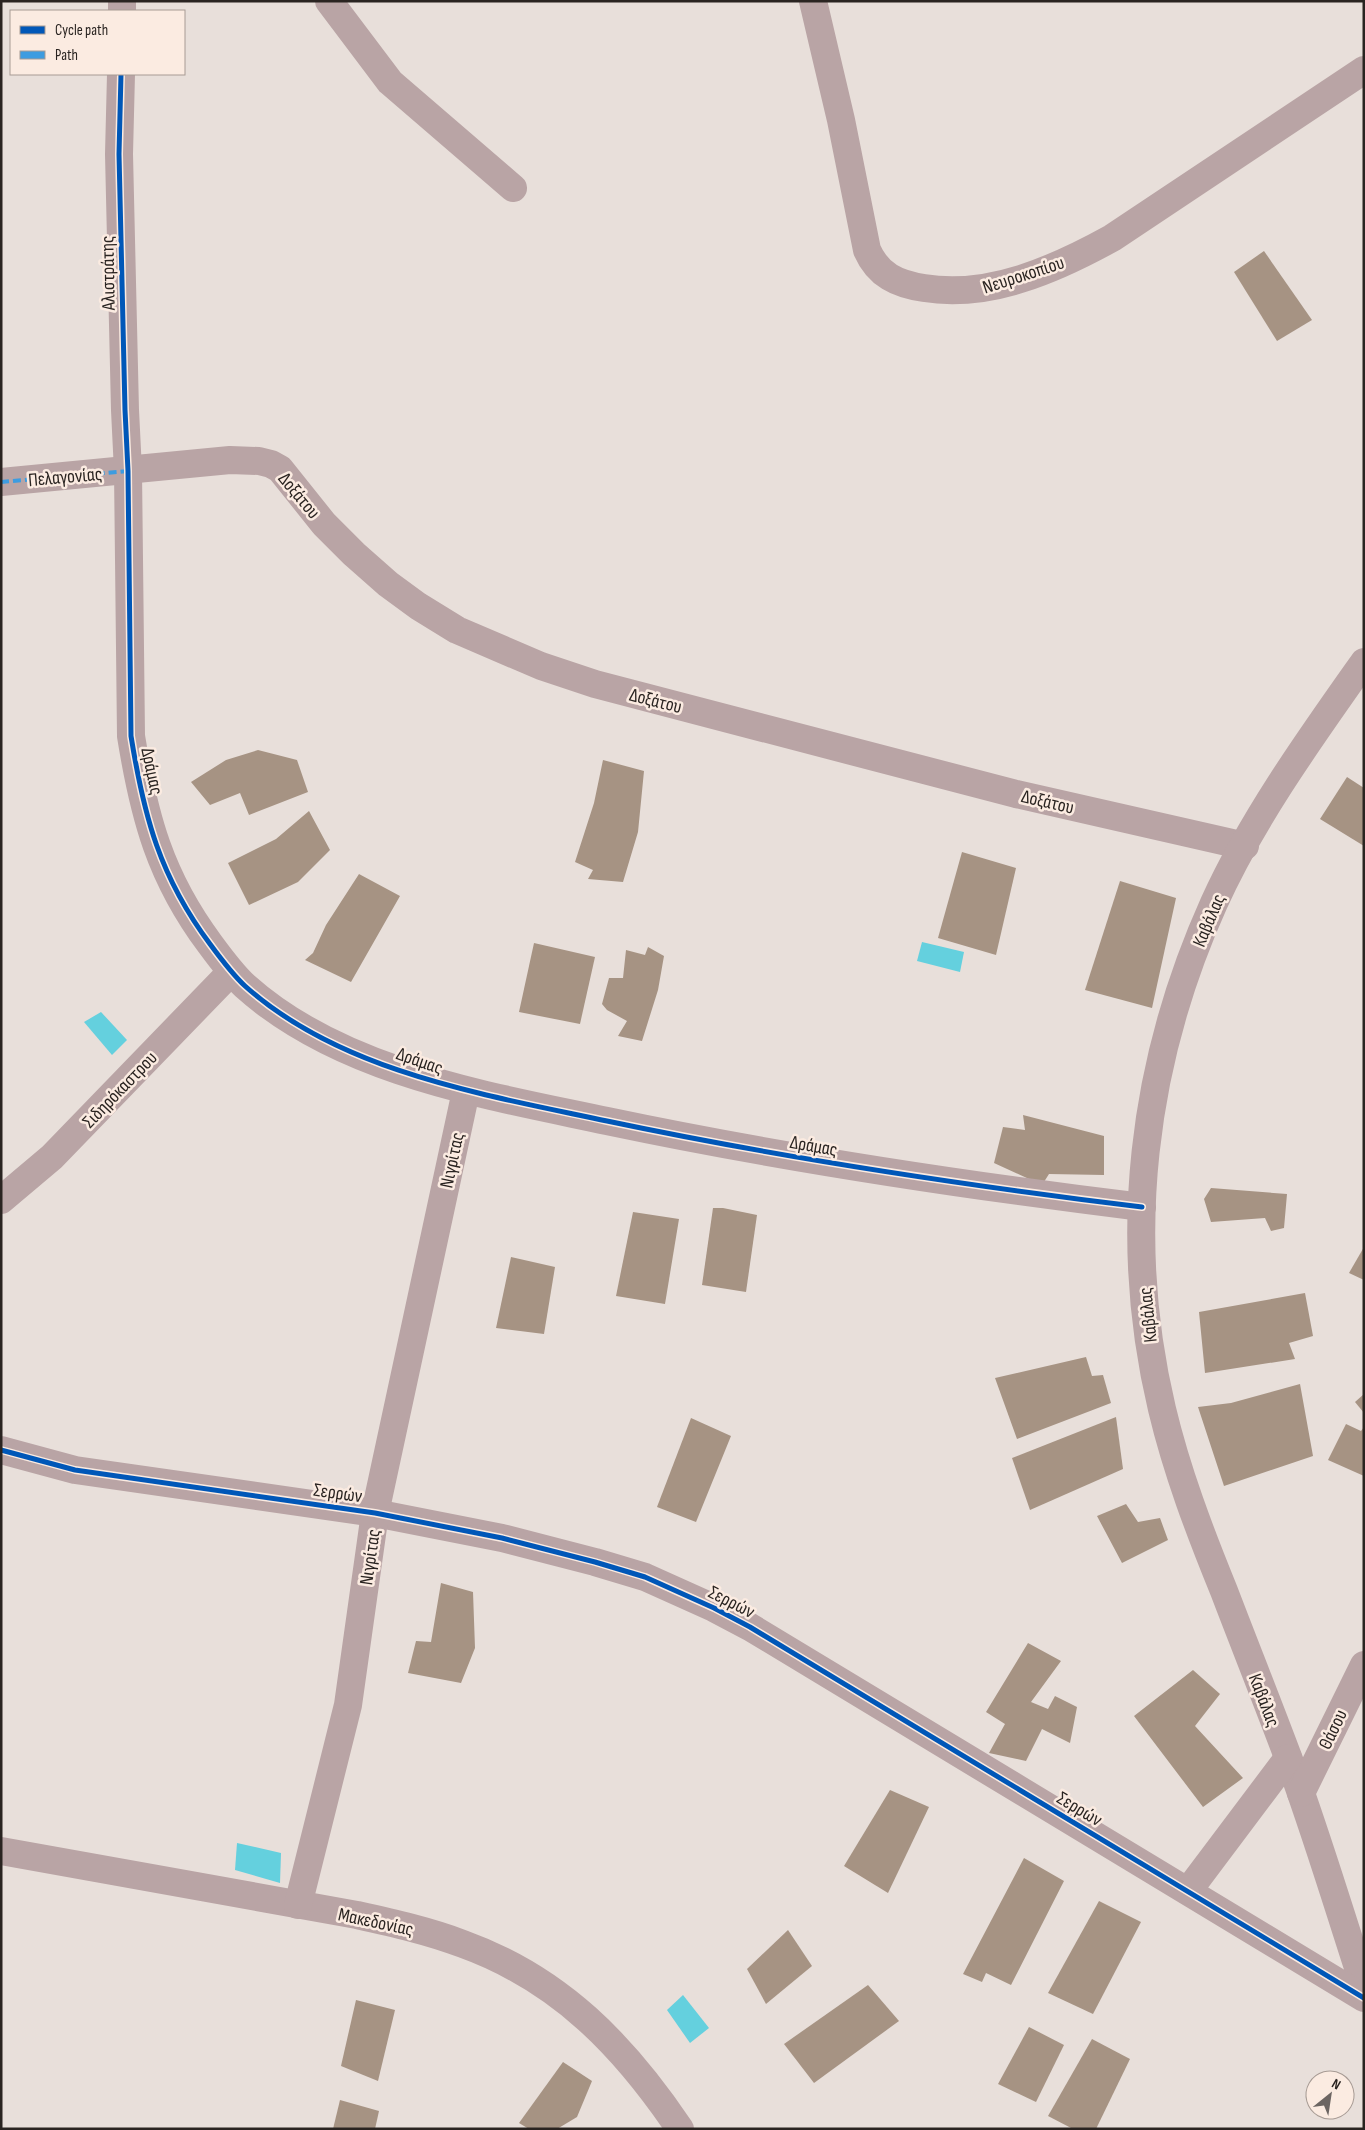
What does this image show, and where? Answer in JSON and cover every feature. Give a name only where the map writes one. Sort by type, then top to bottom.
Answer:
[{"type":"street","points":[[330,1],[390,82],[513,188]]},
{"type":"street","name":"Νευροκοπίου","points":[[813,1],[841,120],[867,250],[880,271],[887,276],[905,285],[933,290],[976,290],[994,286],[1024,277],[1085,253],[1112,238],[1364,70]]},
{"type":"street","name":"Αλιστράτης","points":[[121,75],[119,154],[128,471]]},
{"type":"street","name":"Δοξάτου","points":[[128,471],[230,460],[246,460],[271,464],[288,477],[313,511],[339,539],[388,584],[418,606],[458,630],[542,666],[595,684],[1016,794],[1245,846]]},
{"type":"street","name":"Πελαγονίας","points":[[1,482],[128,471]]},
{"type":"street","name":"Δράμας","points":[[128,471],[129,708],[130,736],[137,776],[155,844],[164,869],[189,916],[232,972],[265,1001],[317,1034],[408,1073],[466,1091],[690,1138],[830,1163],[1035,1194],[1142,1207]]},
{"type":"street","name":"Καβάλας","points":[[1364,662],[1291,768],[1215,901],[1173,1011],[1161,1054],[1148,1124],[1142,1207],[1142,1269],[1146,1312],[1154,1376],[1163,1414],[1199,1529],[1288,1758],[1364,1986]]},
{"type":"street","name":"Σιδηρόκαστρου","points":[[1,1200],[52,1157],[232,972]]},
{"type":"street","name":"Νιγρίτας","points":[[298,1905],[348,1705],[375,1513],[466,1091]]},
{"type":"street","name":"Σερρών","points":[[1,1450],[75,1470],[375,1513],[502,1538],[645,1577],[707,1604],[750,1627],[1364,1998]]},
{"type":"street","name":"Θάσου","points":[[1300,1793],[1364,1666]]},
{"type":"street","points":[[1188,1891],[1288,1758]]},
{"type":"street","name":"Μακεδονίας","points":[[1,1851],[366,1917],[435,1934],[491,1955],[538,1980],[582,2013],[614,2042],[646,2081],[680,2129]]},
{"type":"water","points":[[922,942],[964,952],[960,972],[917,961]]},
{"type":"water","points":[[101,1012],[127,1040],[112,1055],[84,1022]]},
{"type":"water","points":[[237,1843],[281,1853],[280,1883],[235,1870]]},
{"type":"water","points":[[683,1995],[709,2028],[690,2043],[667,2010]]},
{"type":"building","points":[[1264,251],[1312,320],[1277,341],[1234,272]]},
{"type":"building","points":[[258,750],[297,760],[308,792],[249,815],[240,793],[210,805],[191,782],[226,760]]},
{"type":"building","points":[[603,760],[644,771],[638,832],[623,882],[588,879],[593,870],[575,862],[594,803]]},
{"type":"building","points":[[1347,777],[1364,788],[1364,846],[1320,819]]},
{"type":"building","points":[[309,811],[330,850],[298,882],[249,905],[228,863],[276,839]]},
{"type":"building","points":[[962,852],[1016,868],[996,955],[938,938]]},
{"type":"building","points":[[359,874],[400,896],[351,982],[305,960],[313,953],[326,925]]},
{"type":"building","points":[[1120,881],[1176,898],[1152,1008],[1085,990]]},
{"type":"building","points":[[534,943],[595,957],[580,1024],[519,1012]]},
{"type":"building","points":[[648,947],[664,956],[658,990],[642,1041],[618,1036],[627,1021],[607,1010],[602,1004],[609,978],[623,978],[626,950],[645,955]]},
{"type":"building","points":[[1023,1115],[1104,1136],[1104,1175],[1049,1174],[1042,1185],[994,1163],[1003,1127],[1025,1130]]},
{"type":"building","points":[[1211,1188],[1287,1194],[1284,1228],[1271,1231],[1265,1218],[1211,1222],[1204,1199]]},
{"type":"building","points":[[713,1208],[723,1208],[757,1215],[746,1292],[702,1285]]},
{"type":"building","points":[[633,1212],[679,1219],[665,1304],[616,1296]]},
{"type":"building","points":[[1364,1247],[1364,1280],[1349,1273]]},
{"type":"building","points":[[511,1257],[555,1267],[544,1334],[496,1328]]},
{"type":"building","points":[[1305,1293],[1313,1336],[1289,1343],[1295,1359],[1205,1373],[1199,1312]]},
{"type":"building","points":[[1086,1357],[1092,1376],[1103,1375],[1111,1403],[1017,1439],[995,1378]]},
{"type":"building","points":[[1300,1384],[1313,1456],[1224,1486],[1198,1407],[1231,1403]]},
{"type":"building","points":[[1364,1394],[1364,1413],[1355,1402]]},
{"type":"building","points":[[1116,1417],[1123,1469],[1030,1510],[1012,1458]]},
{"type":"building","points":[[691,1418],[731,1436],[696,1522],[657,1507]]},
{"type":"building","points":[[1346,1424],[1361,1431],[1364,1427],[1364,1476],[1328,1460]]},
{"type":"building","points":[[1126,1504],[1138,1522],[1160,1518],[1168,1540],[1122,1563],[1097,1516]]},
{"type":"building","points":[[441,1583],[473,1592],[475,1648],[461,1683],[408,1673],[416,1641],[431,1642]]},
{"type":"building","points":[[1028,1643],[1061,1661],[1031,1702],[1048,1709],[1055,1696],[1077,1707],[1070,1743],[1042,1729],[1026,1761],[989,1753],[1005,1724],[986,1712]]},
{"type":"building","points":[[1193,1670],[1220,1694],[1195,1726],[1243,1778],[1203,1807],[1134,1716]]},
{"type":"building","points":[[890,1790],[929,1807],[888,1893],[844,1866]]},
{"type":"building","points":[[1024,1858],[1064,1881],[1011,1985],[986,1973],[982,1982],[963,1974]]},
{"type":"building","points":[[1099,1901],[1141,1922],[1093,2014],[1048,1993]]},
{"type":"building","points":[[788,1930],[812,1966],[766,2004],[747,1969]]},
{"type":"building","points":[[868,1985],[899,2021],[814,2083],[784,2044]]},
{"type":"building","points":[[356,2000],[395,2010],[378,2081],[341,2066]]},
{"type":"building","points":[[1029,2027],[1064,2045],[1036,2102],[998,2084]]},
{"type":"building","points":[[1092,2039],[1130,2059],[1096,2129],[1073,2129],[1048,2116]]},
{"type":"building","points":[[563,2062],[592,2081],[577,2117],[557,2129],[529,2129],[519,2123]]},
{"type":"building","points":[[340,2100],[379,2111],[375,2129],[333,2129]]},
{"type":"marked path","points":[[1,482],[128,471]]},
{"type":"cycle path","points":[[121,75],[119,154],[128,471],[131,736],[149,820],[166,870],[178,895],[193,919],[218,955],[245,986],[283,1015],[325,1040],[370,1060],[464,1090],[673,1134],[806,1159],[940,1180],[1142,1207]]},
{"type":"cycle path","points":[[1,1450],[75,1470],[375,1513],[502,1538],[645,1577],[714,1608],[750,1627],[1364,1998]]}]
